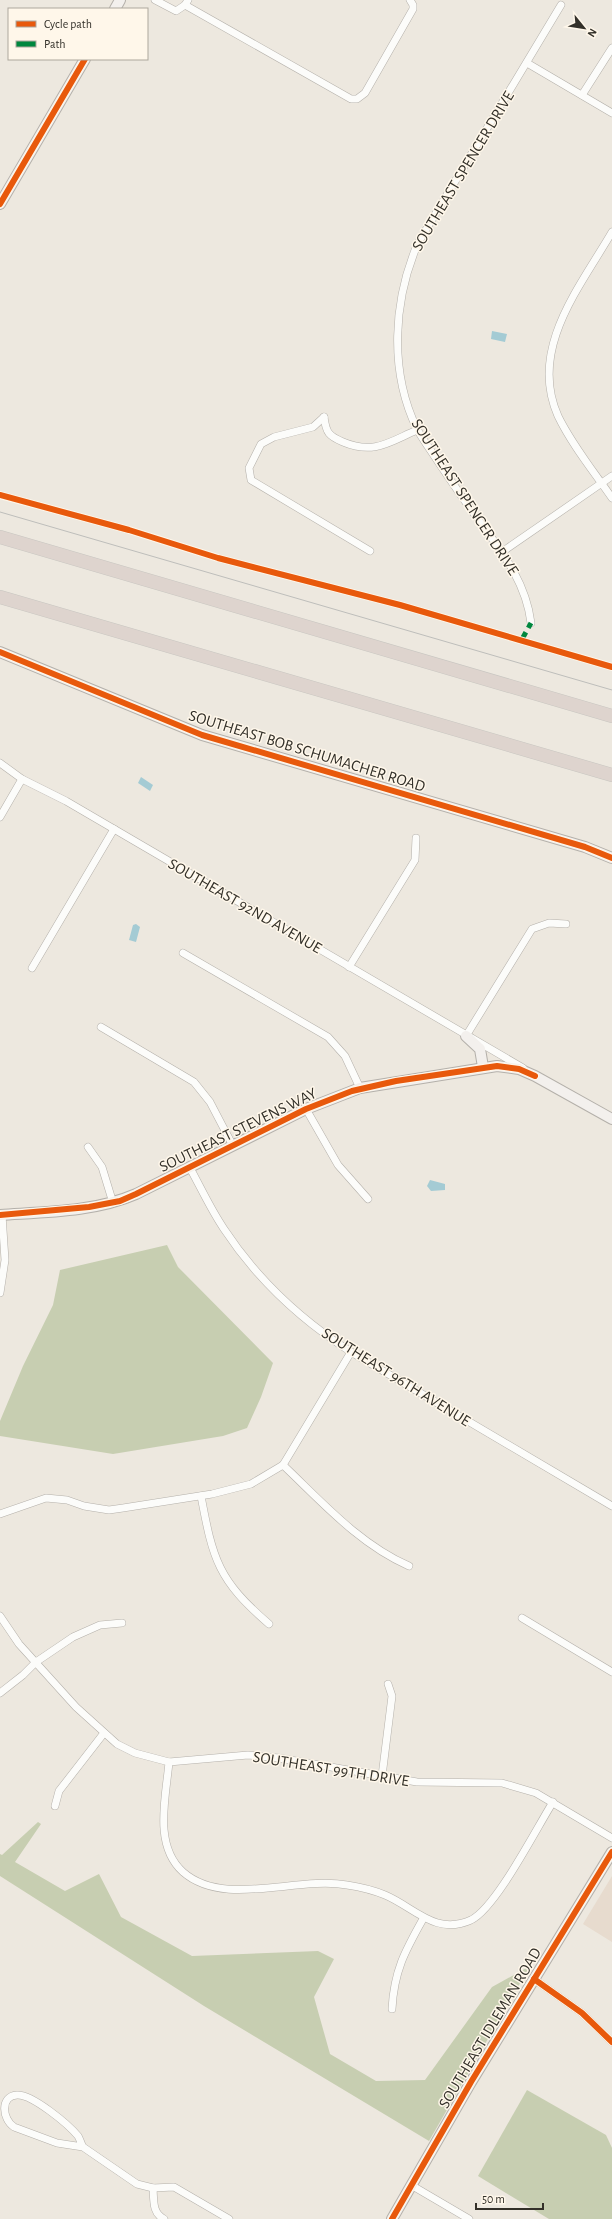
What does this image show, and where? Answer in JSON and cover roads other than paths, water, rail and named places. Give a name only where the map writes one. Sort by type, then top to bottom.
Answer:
[{"type":"highway","points":[[0,537],[612,716]]},
{"type":"highway","points":[[0,597],[612,775]]},
{"type":"main road","points":[[0,204],[84,60]]},
{"type":"main road","name":"SOUTHEAST BOB SCHUMACHER ROAD","points":[[0,652],[202,735],[585,847],[612,858]]},
{"type":"main road","name":"SOUTHEAST 92ND AVENUE","points":[[466,1036],[480,1049],[483,1067]]},
{"type":"main road","name":"SOUTHEAST STEVENS WAY","points":[[1,1215],[90,1207],[113,1203],[136,1194],[190,1168],[306,1110],[360,1088],[483,1067],[508,1067],[535,1076]]},
{"type":"main road","name":"SOUTHEAST 92ND AVENUE","points":[[535,1076],[612,1119]]},
{"type":"main road","name":"SOUTHEAST IDLEMAN ROAD","points":[[392,2219],[534,1979],[612,1852]]},
{"type":"street","points":[[155,0],[176,11],[187,2],[351,99],[358,99],[365,93],[413,9],[413,5],[410,0]]},
{"type":"street","name":"SOUTHEAST SPENCER DRIVE","points":[[531,623],[525,592],[502,552],[459,494],[417,430],[404,392],[399,371],[399,304],[407,270],[418,243],[561,6]]},
{"type":"street","points":[[582,95],[612,48]]},
{"type":"street","points":[[527,62],[612,113]]},
{"type":"street","points":[[612,232],[559,323],[551,350],[549,366],[553,399],[558,415],[566,431],[612,498]]},
{"type":"street","points":[[370,551],[251,480],[249,468],[261,444],[274,436],[313,427],[324,417],[326,430],[333,437],[357,448],[366,449],[377,446],[417,430]]},
{"type":"street","points":[[502,552],[612,476]]},
{"type":"street","name":"SOUTHEAST 92ND AVENUE","points":[[0,763],[22,780],[66,801],[535,1076]]},
{"type":"street","points":[[0,817],[22,780]]},
{"type":"street","points":[[32,968],[114,830]]},
{"type":"street","points":[[349,967],[415,860],[416,838]]},
{"type":"street","points":[[466,1036],[532,929],[549,923],[566,924]]},
{"type":"street","points":[[183,953],[328,1037],[345,1056],[360,1088]]},
{"type":"street","points":[[101,1027],[194,1082],[210,1102],[233,1146]]},
{"type":"street","points":[[306,1110],[338,1165],[368,1199]]},
{"type":"street","points":[[88,1147],[102,1167],[113,1203]]},
{"type":"street","name":"SOUTHEAST 96TH AVENUE","points":[[190,1168],[224,1229],[265,1280],[311,1324],[351,1352],[612,1506]]},
{"type":"street","points":[[0,1293],[5,1260],[1,1215]]},
{"type":"street","points":[[0,1514],[46,1498],[66,1500],[84,1506],[109,1510],[201,1496],[251,1484],[283,1466],[351,1352]]},
{"type":"street","points":[[283,1466],[365,1542],[409,1566]]},
{"type":"street","points":[[201,1496],[209,1541],[224,1577],[240,1596],[269,1624]]},
{"type":"street","name":"SOUTHEAST 99TH DRIVE","points":[[0,1616],[19,1644],[76,1707],[118,1744],[134,1752],[169,1762],[248,1755],[279,1758],[416,1782],[502,1782],[525,1789],[553,1802],[612,1838]]},
{"type":"street","points":[[522,1618],[612,1672]]},
{"type":"street","points":[[0,1693],[23,1675],[36,1662],[73,1636],[100,1626],[122,1623]]},
{"type":"street","points":[[382,1776],[392,1696],[388,1684]]},
{"type":"street","points":[[55,1806],[59,1791],[104,1733]]},
{"type":"street","points":[[169,1762],[164,1841],[174,1862],[192,1879],[213,1888],[229,1890],[317,1883],[346,1885],[386,1895],[423,1919],[453,1924],[469,1920],[483,1912],[493,1900],[553,1802]]},
{"type":"street","points":[[392,2009],[393,1988],[400,1962],[423,1919]]},
{"type":"street","points":[[534,1979],[582,2013],[612,2042]]},
{"type":"street","points":[[83,2147],[79,2137],[33,2100],[22,2095],[14,2095],[5,2103],[3,2110],[4,2117],[8,2123],[14,2127],[51,2141],[83,2147],[137,2184],[153,2188],[174,2187],[229,2219]]},
{"type":"street","points":[[411,2185],[469,2219]]},
{"type":"street","points":[[153,2188],[154,2208],[156,2213],[164,2219]]},
{"type":"water","points":[[492,331],[507,334],[505,342],[491,339]]},
{"type":"water","points":[[141,777],[153,785],[150,791],[138,783]]},
{"type":"water","points":[[136,924],[140,927],[136,942],[129,940],[133,925]]},
{"type":"water","points":[[430,1180],[445,1184],[445,1190],[431,1191],[427,1186]]},
{"type":"tram line","points":[[0,512],[612,690]]}]
